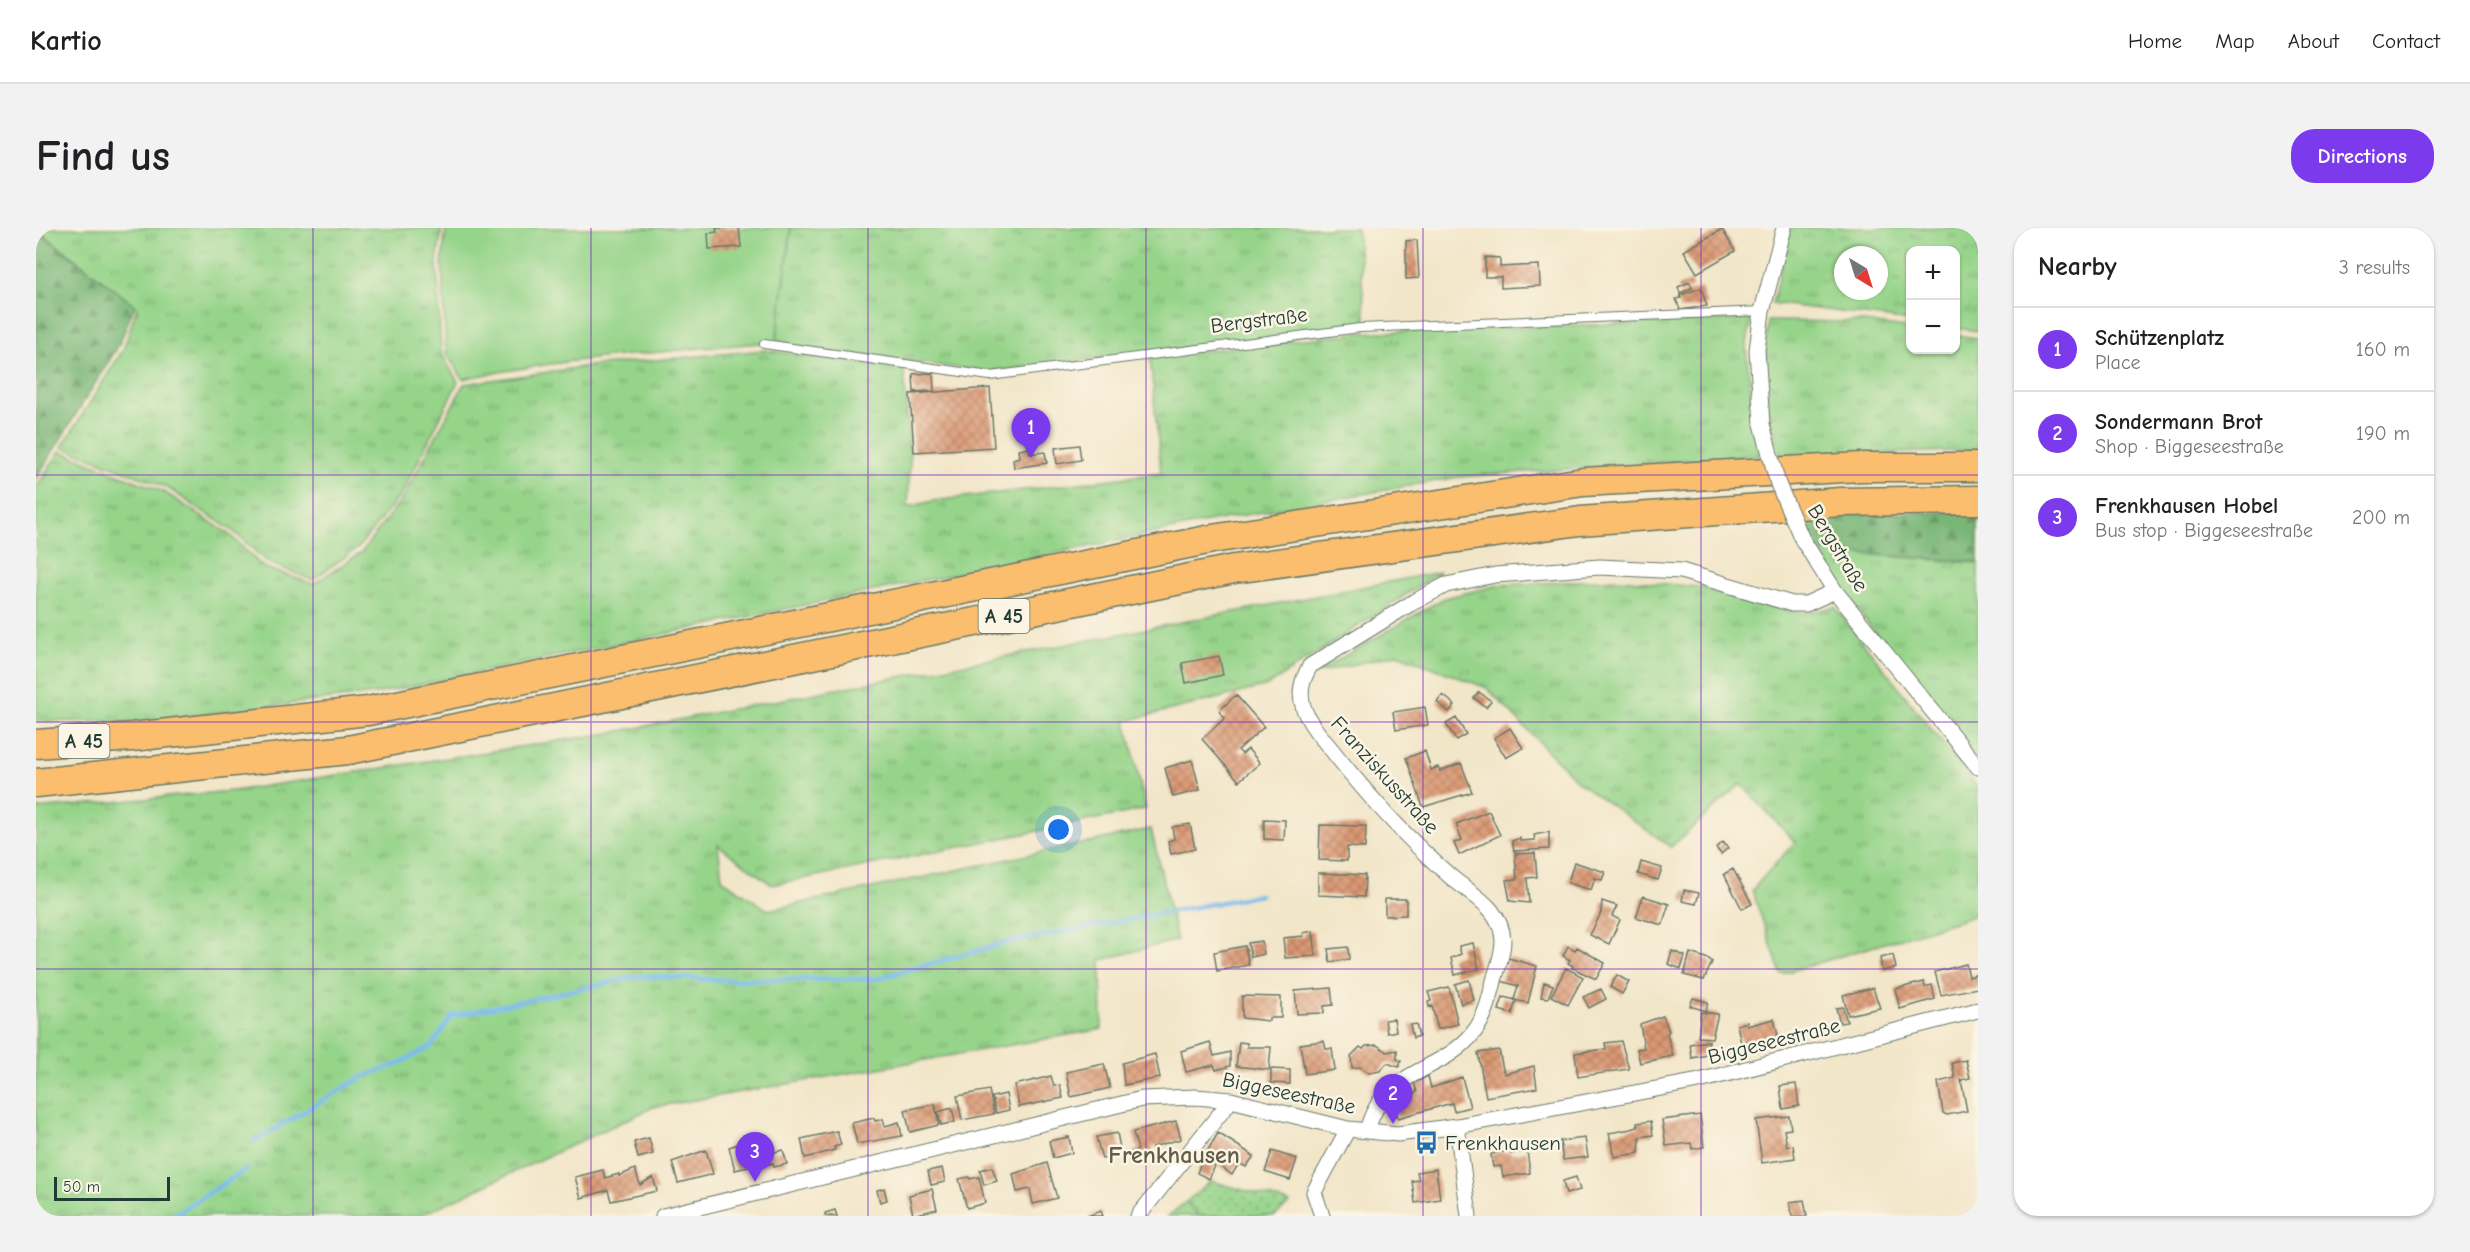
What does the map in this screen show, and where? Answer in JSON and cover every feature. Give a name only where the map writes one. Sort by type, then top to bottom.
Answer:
[{"type":"highway","name":"A 45","points":[[36,744],[132,737],[368,711],[1212,539],[1583,482],[1862,467],[1978,467]]},
{"type":"highway","name":"A 45","points":[[36,783],[348,750],[1234,569],[1580,521],[1842,502],[1978,500]]},
{"type":"street","name":"Bergstraße","points":[[1784,228],[1762,311],[1757,350],[1762,424],[1778,483],[1802,539],[1835,591],[1978,767]]},
{"type":"street","name":"Franziskusstraße","points":[[1367,1131],[1372,1112],[1388,1090],[1463,1044],[1475,1032],[1493,986],[1503,942],[1500,926],[1489,905],[1452,878],[1376,803],[1311,723],[1303,707],[1301,693],[1302,680],[1310,666],[1410,604],[1446,585],[1495,574],[1600,567],[1682,571],[1792,604],[1806,604],[1835,591]]},
{"type":"street","name":"Biggeseestraße","points":[[663,1216],[1142,1100],[1196,1097],[1231,1100],[1348,1129],[1398,1134],[1456,1126],[1699,1081],[1978,1010]]},
{"type":"street","points":[[1138,1216],[1231,1100]]},
{"type":"street","points":[[1456,1126],[1469,1216]]},
{"type":"street","points":[[1322,1216],[1314,1191],[1348,1129]]},
{"type":"lane","name":"Bergstraße","points":[[764,344],[990,376],[1360,328],[1762,311]]},
{"type":"green space","points":[[36,228],[442,228],[437,260],[441,353],[458,382],[402,493],[358,548],[312,580],[267,562],[233,531],[166,487],[62,447],[123,350],[137,308]]},
{"type":"green space","points":[[446,228],[791,228],[776,344],[758,343],[610,357],[536,366],[463,379],[446,353],[442,262]]},
{"type":"green space","points":[[791,228],[1357,228],[1366,325],[990,372],[776,344]]},
{"type":"green space","points":[[1791,228],[1978,228],[1978,331],[1960,329],[1960,246],[1906,246],[1906,320],[1772,303]]},
{"type":"green space","points":[[36,230],[135,305],[119,345],[36,479]]},
{"type":"green space","points":[[1751,319],[1746,349],[1759,455],[1459,477],[1222,519],[374,694],[136,722],[36,721],[36,488],[60,451],[164,492],[229,534],[263,567],[313,584],[361,553],[404,496],[464,384],[590,366],[765,350],[904,369],[910,459],[908,507],[933,501],[1161,473],[1150,357],[1358,333]]},
{"type":"green space","points":[[1768,321],[1864,322],[1906,328],[1906,354],[1960,354],[1960,336],[1978,338],[1978,450],[1781,457],[1767,410],[1765,353]]},
{"type":"green space","points":[[1978,512],[1978,562],[1819,551],[1799,514]]},
{"type":"green space","points":[[1821,551],[1978,563],[1978,763],[1840,588]]},
{"type":"green space","points":[[1440,572],[1267,686],[1126,721],[1146,809],[772,885],[718,845],[722,879],[768,910],[1151,829],[1177,940],[1101,960],[1102,1029],[654,1107],[419,1216],[36,1216],[36,809],[233,791],[610,733]]},
{"type":"green space","points":[[1619,579],[1697,587],[1806,613],[1835,607],[1978,788],[1978,911],[1971,917],[1781,974],[1752,890],[1795,842],[1741,784],[1671,847],[1578,782],[1487,688],[1397,654],[1314,674],[1444,598],[1500,585]]},
{"type":"green space","points":[[1211,1181],[1290,1203],[1275,1216],[1199,1216],[1186,1202]]},
{"type":"green space","points":[[1186,1202],[1199,1216],[1168,1216]]},
{"type":"building","points":[[716,228],[739,228],[741,247],[709,249],[708,233],[717,232]]},
{"type":"building","points":[[1722,229],[1735,251],[1697,273],[1684,251]]},
{"type":"building","points":[[1417,240],[1419,278],[1406,279],[1406,241]]},
{"type":"building","points":[[1485,257],[1500,258],[1500,267],[1539,265],[1540,286],[1501,288],[1501,277],[1485,277]]},
{"type":"building","points":[[1690,282],[1692,288],[1680,293],[1678,287]]},
{"type":"building","points":[[1701,288],[1707,306],[1680,310],[1676,299],[1681,298],[1680,295]]},
{"type":"building","points":[[933,373],[934,391],[914,392],[913,374]]},
{"type":"building","points":[[990,388],[994,447],[914,452],[910,394]]},
{"type":"building","points":[[1079,445],[1081,460],[1057,464],[1055,448]]},
{"type":"building","points":[[1029,448],[1030,454],[1045,452],[1047,463],[1014,468],[1013,459],[1020,457],[1019,450]]},
{"type":"building","points":[[1219,656],[1223,675],[1186,683],[1182,663]]},
{"type":"building","points":[[1479,692],[1491,701],[1486,707],[1474,698]]},
{"type":"building","points":[[1236,695],[1264,727],[1238,750],[1242,754],[1248,749],[1260,763],[1239,781],[1202,739],[1225,718],[1219,711]]},
{"type":"building","points":[[1443,695],[1455,705],[1449,712],[1437,702]]},
{"type":"building","points":[[1425,707],[1428,725],[1396,730],[1393,712]]},
{"type":"building","points":[[1456,718],[1466,734],[1456,740],[1446,724]]},
{"type":"building","points":[[1510,728],[1523,748],[1506,758],[1494,738]]},
{"type":"building","points":[[1425,751],[1431,770],[1438,767],[1440,771],[1461,763],[1472,792],[1423,807],[1406,758]]},
{"type":"building","points":[[1192,760],[1200,790],[1173,797],[1165,768]]},
{"type":"building","points":[[1489,811],[1500,835],[1459,855],[1454,843],[1462,840],[1456,824]]},
{"type":"building","points":[[1264,819],[1285,820],[1284,840],[1264,839]]},
{"type":"building","points":[[1190,824],[1195,849],[1171,854],[1168,841],[1174,839],[1172,827]]},
{"type":"building","points":[[1320,825],[1366,826],[1365,848],[1347,847],[1347,861],[1319,860]]},
{"type":"building","points":[[1549,832],[1549,849],[1514,851],[1512,841],[1520,838],[1520,841],[1535,840],[1534,835]]},
{"type":"building","points":[[1723,842],[1728,848],[1721,854],[1716,848]]},
{"type":"building","points":[[1535,853],[1537,877],[1527,878],[1529,903],[1510,901],[1506,880],[1517,879],[1515,854]]},
{"type":"building","points":[[1574,862],[1605,872],[1602,880],[1595,878],[1591,890],[1568,883]]},
{"type":"building","points":[[1641,862],[1662,868],[1658,880],[1638,874]]},
{"type":"building","points":[[1733,869],[1752,904],[1742,909],[1724,874]]},
{"type":"building","points":[[1318,873],[1365,875],[1364,897],[1318,895]]},
{"type":"building","points":[[1684,890],[1699,893],[1696,904],[1682,901]]},
{"type":"building","points":[[1643,896],[1669,904],[1662,925],[1636,917]]},
{"type":"building","points":[[1385,899],[1406,899],[1406,915],[1385,916]]},
{"type":"building","points":[[1602,901],[1617,906],[1612,916],[1620,920],[1609,944],[1590,935],[1601,913]]},
{"type":"building","points":[[1313,931],[1316,956],[1285,958],[1283,938],[1304,936],[1303,933]]},
{"type":"building","points":[[1262,941],[1264,954],[1251,957],[1248,943]]},
{"type":"building","points":[[1473,943],[1479,969],[1455,975],[1451,958],[1461,954],[1459,946]]},
{"type":"building","points":[[1245,946],[1249,965],[1217,971],[1214,952]]},
{"type":"building","points":[[1568,946],[1575,950],[1577,947],[1605,963],[1596,979],[1572,968],[1573,966],[1568,963],[1570,960],[1563,956]]},
{"type":"building","points":[[1348,947],[1349,959],[1330,962],[1328,949]]},
{"type":"building","points":[[1672,951],[1685,956],[1681,969],[1668,964]]},
{"type":"building","points":[[1690,953],[1712,962],[1704,980],[1684,975]]},
{"type":"building","points":[[1893,955],[1896,968],[1882,971],[1880,958]]},
{"type":"building","points":[[1508,958],[1537,966],[1528,1003],[1514,1000],[1518,986],[1501,981]]},
{"type":"building","points":[[1966,964],[1969,977],[1978,974],[1978,988],[1941,995],[1935,972]]},
{"type":"building","points":[[1566,968],[1583,977],[1568,1005],[1551,996]]},
{"type":"building","points":[[1617,975],[1629,982],[1622,994],[1610,987]]},
{"type":"building","points":[[1469,980],[1474,1000],[1461,1004],[1455,984]]},
{"type":"building","points":[[1544,982],[1553,985],[1548,998],[1541,997]]},
{"type":"building","points":[[1924,982],[1925,987],[1932,985],[1935,999],[1900,1009],[1895,989]]},
{"type":"building","points":[[1449,987],[1458,1024],[1438,1029],[1432,1006],[1429,1007],[1428,1002],[1431,1001],[1428,992]]},
{"type":"building","points":[[1331,988],[1333,1005],[1324,1006],[1324,1013],[1297,1014],[1295,991]]},
{"type":"building","points":[[1873,988],[1880,1008],[1848,1015],[1843,995]]},
{"type":"building","points":[[1601,989],[1606,999],[1589,1008],[1583,997]]},
{"type":"building","points":[[1242,996],[1281,997],[1281,1018],[1269,1018],[1269,1021],[1242,1018]]},
{"type":"building","points":[[1503,997],[1516,1000],[1512,1014],[1499,1010]]},
{"type":"building","points":[[1693,998],[1708,1002],[1706,1011],[1690,1006]]},
{"type":"building","points":[[1843,1007],[1847,1022],[1840,1023],[1836,1008]]},
{"type":"building","points":[[1701,1012],[1718,1014],[1712,1038],[1698,1037]]},
{"type":"building","points":[[1663,1016],[1669,1031],[1667,1034],[1673,1056],[1640,1063],[1637,1049],[1644,1048],[1640,1024]]},
{"type":"building","points":[[1394,1019],[1396,1031],[1387,1033],[1385,1020]]},
{"type":"building","points":[[1774,1019],[1779,1040],[1752,1047],[1750,1041],[1741,1043],[1737,1025],[1747,1022],[1747,1026]]},
{"type":"building","points":[[1416,1024],[1419,1036],[1413,1038],[1410,1025]]},
{"type":"building","points":[[1324,1041],[1326,1049],[1332,1049],[1335,1070],[1305,1074],[1300,1044]]},
{"type":"building","points":[[1621,1041],[1629,1069],[1578,1077],[1575,1053],[1606,1049],[1605,1043]]},
{"type":"building","points":[[1709,1041],[1707,1055],[1692,1058],[1690,1044]]},
{"type":"building","points":[[1210,1042],[1214,1056],[1230,1052],[1230,1066],[1216,1070],[1214,1065],[1186,1072],[1181,1051]]},
{"type":"building","points":[[1239,1042],[1247,1043],[1247,1047],[1271,1047],[1269,1070],[1236,1066]]},
{"type":"building","points":[[1377,1045],[1387,1052],[1397,1050],[1397,1059],[1401,1061],[1399,1067],[1387,1063],[1380,1071],[1369,1073],[1360,1067],[1352,1068],[1351,1056],[1360,1047],[1363,1049],[1366,1046]]},
{"type":"building","points":[[1499,1050],[1504,1074],[1534,1066],[1537,1088],[1486,1097],[1478,1053]]},
{"type":"building","points":[[1155,1054],[1160,1078],[1124,1085],[1122,1063]]},
{"type":"building","points":[[1966,1060],[1970,1078],[1961,1080],[1967,1111],[1947,1115],[1943,1113],[1938,1082],[1955,1078],[1952,1063]]},
{"type":"building","points":[[1104,1064],[1110,1088],[1071,1097],[1066,1072]]},
{"type":"building","points":[[1271,1069],[1290,1070],[1290,1084],[1271,1083]]},
{"type":"building","points":[[1051,1076],[1054,1086],[1060,1085],[1063,1098],[1019,1107],[1015,1085]]},
{"type":"building","points":[[1428,1076],[1431,1088],[1462,1077],[1470,1107],[1454,1111],[1452,1103],[1398,1118],[1393,1102],[1417,1092],[1414,1083]]},
{"type":"building","points":[[1796,1084],[1799,1106],[1783,1109],[1780,1086]]},
{"type":"building","points":[[989,1090],[994,1114],[962,1120],[957,1096]]},
{"type":"building","points":[[1006,1094],[1009,1110],[996,1113],[992,1097]]},
{"type":"building","points":[[935,1104],[939,1125],[910,1132],[905,1110]]},
{"type":"building","points":[[952,1108],[955,1122],[941,1125],[938,1112]]},
{"type":"building","points":[[1700,1115],[1704,1147],[1692,1149],[1691,1143],[1666,1146],[1662,1120]]},
{"type":"building","points":[[1789,1116],[1791,1129],[1784,1130],[1787,1146],[1793,1145],[1795,1158],[1762,1163],[1756,1120]]},
{"type":"building","points":[[874,1118],[875,1121],[883,1119],[885,1126],[899,1122],[902,1136],[857,1144],[852,1123]]},
{"type":"building","points":[[1176,1121],[1181,1139],[1152,1147],[1155,1157],[1133,1163],[1130,1153],[1138,1150],[1133,1132]]},
{"type":"building","points":[[1651,1121],[1653,1135],[1640,1137],[1639,1153],[1614,1157],[1609,1133],[1638,1127],[1637,1123]]},
{"type":"building","points":[[837,1131],[841,1145],[834,1147],[835,1150],[805,1158],[801,1139]]},
{"type":"building","points":[[1117,1133],[1122,1157],[1102,1159],[1096,1137]]},
{"type":"building","points":[[1218,1133],[1254,1156],[1246,1167],[1239,1163],[1232,1175],[1205,1155]]},
{"type":"building","points":[[763,1136],[767,1154],[783,1150],[787,1164],[774,1167],[773,1163],[735,1170],[729,1147]]},
{"type":"building","points":[[1069,1137],[1072,1153],[1053,1158],[1049,1141]]},
{"type":"building","points":[[649,1138],[653,1154],[638,1158],[634,1142]]},
{"type":"building","points":[[1585,1138],[1588,1157],[1563,1160],[1560,1141]]},
{"type":"building","points":[[706,1150],[713,1174],[678,1183],[672,1162]]},
{"type":"building","points":[[1272,1151],[1297,1159],[1290,1180],[1265,1172]]},
{"type":"building","points":[[1510,1151],[1511,1154],[1527,1151],[1530,1173],[1503,1177],[1501,1166],[1493,1167],[1491,1154]]},
{"type":"building","points":[[1202,1160],[1215,1166],[1209,1179],[1197,1173]]},
{"type":"building","points":[[1047,1163],[1057,1198],[1033,1204],[1030,1189],[1017,1192],[1013,1174]]},
{"type":"building","points":[[992,1167],[997,1181],[984,1185],[980,1170]]},
{"type":"building","points":[[942,1168],[945,1182],[931,1185],[928,1171]]},
{"type":"building","points":[[635,1169],[640,1185],[653,1177],[657,1191],[611,1201],[608,1190],[581,1198],[575,1177],[603,1170],[605,1178],[619,1174],[619,1176]]},
{"type":"building","points":[[1436,1169],[1440,1199],[1415,1203],[1412,1181],[1419,1180],[1417,1172]]},
{"type":"building","points":[[969,1177],[970,1179],[979,1177],[985,1203],[967,1208],[959,1179]]},
{"type":"building","points":[[1576,1177],[1580,1190],[1566,1194],[1563,1181]]},
{"type":"building","points":[[884,1188],[887,1200],[880,1202],[877,1190]]},
{"type":"building","points":[[932,1189],[937,1209],[913,1215],[909,1195]]},
{"type":"building","points":[[1804,1200],[1807,1216],[1792,1216],[1790,1202]]},
{"type":"building","points":[[835,1210],[837,1216],[825,1216],[825,1213]]},
{"type":"building","points":[[1101,1211],[1103,1216],[1087,1216]]},
{"type":"waterway","points":[[253,1142],[362,1077],[398,1064],[432,1046],[452,1016],[640,976],[720,980],[875,979],[1008,942],[1260,895]]},
{"type":"waterway","points":[[172,1216],[247,1169]]},
{"type":"place","name":"Schützenplatz","points":[[1031,458]]},
{"type":"place","name":"Sondermann Brot","points":[[1393,1124]]},
{"type":"place","name":"Frenkhausen","points":[[1427,1143]]},
{"type":"place","name":"Frenkhausen Hobel","points":[[755,1182]]},
{"type":"district","name":"Frenkhausen","points":[[1174,1155]]}]
